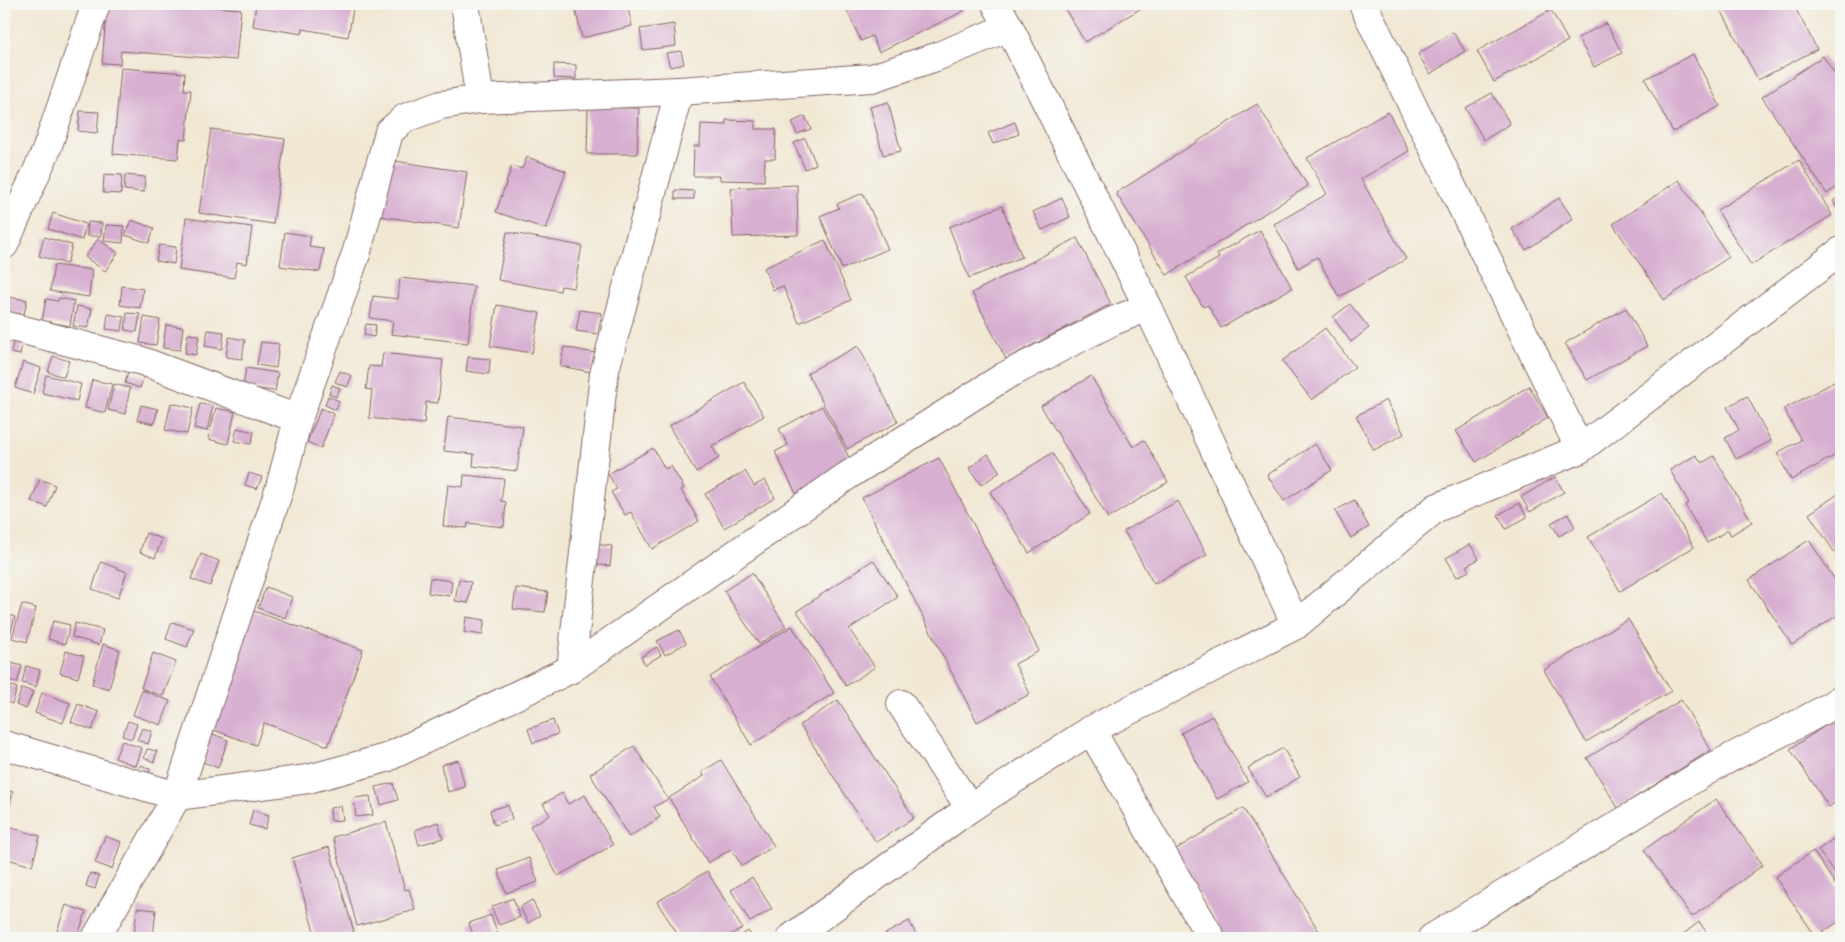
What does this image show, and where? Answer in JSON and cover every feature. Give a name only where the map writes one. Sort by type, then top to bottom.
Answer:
[{"type":"street","points":[[4,245],[46,151],[96,4]]},
{"type":"street","points":[[465,4],[480,99]]},
{"type":"street","points":[[1363,4],[1580,449]]},
{"type":"street","points":[[96,938],[177,796],[280,487],[298,419],[357,251],[390,132],[405,118],[441,105],[480,99],[679,91],[872,78],[936,57],[1002,15],[1148,307],[1296,625]]},
{"type":"street","points":[[571,669],[604,374],[679,91]]},
{"type":"street","points":[[791,938],[970,808],[1091,730],[1296,625],[1436,508],[1580,449],[1841,251]]},
{"type":"street","points":[[4,745],[177,796],[308,779],[386,758],[571,669],[847,476],[1005,376],[1113,321],[1148,307]]},
{"type":"street","points":[[4,325],[142,361],[298,419]]},
{"type":"street","points":[[1432,938],[1724,761],[1745,749],[1811,719],[1841,699]]},
{"type":"street","points":[[901,704],[970,808]]},
{"type":"street","points":[[1091,730],[1211,938]]},
{"type":"building","points":[[107,4],[173,4],[241,9],[236,60],[121,51],[120,64],[102,63]]},
{"type":"building","points":[[256,4],[354,4],[348,37],[303,29],[302,34],[253,26]]},
{"type":"building","points":[[574,4],[627,4],[632,26],[582,38]]},
{"type":"building","points":[[844,4],[961,4],[964,11],[879,52],[872,36],[861,41]]},
{"type":"building","points":[[1062,4],[1148,4],[1085,42]]},
{"type":"building","points":[[1718,4],[1793,4],[1817,49],[1758,80]]},
{"type":"building","points":[[1551,10],[1568,41],[1494,82],[1477,51]]},
{"type":"building","points":[[1606,23],[1622,53],[1594,67],[1578,38]]},
{"type":"building","points":[[674,24],[676,46],[643,50],[640,29]]},
{"type":"building","points":[[1453,32],[1465,51],[1430,74],[1418,54]]},
{"type":"building","points":[[681,51],[684,64],[670,67],[666,53]]},
{"type":"building","points":[[1693,54],[1720,106],[1673,132],[1645,79]]},
{"type":"building","points":[[1823,56],[1841,84],[1841,184],[1827,194],[1762,97]]},
{"type":"building","points":[[554,64],[576,65],[576,79],[554,78]]},
{"type":"building","points":[[121,68],[185,73],[184,90],[191,90],[186,140],[180,139],[178,159],[113,154]]},
{"type":"building","points":[[1492,93],[1510,124],[1484,140],[1465,108]]},
{"type":"building","points":[[888,102],[901,151],[883,155],[870,107]]},
{"type":"building","points":[[1257,104],[1308,186],[1167,275],[1116,193]]},
{"type":"building","points":[[588,107],[639,108],[637,154],[587,154]]},
{"type":"building","points":[[80,111],[99,112],[97,133],[78,131]]},
{"type":"building","points":[[1388,112],[1409,151],[1361,179],[1406,259],[1339,297],[1317,257],[1298,268],[1274,224],[1327,194],[1307,158]]},
{"type":"building","points":[[805,116],[811,129],[797,134],[792,122]]},
{"type":"building","points":[[726,120],[755,121],[755,129],[776,129],[775,159],[765,159],[764,181],[720,180],[720,176],[693,176],[694,146],[700,146],[701,124],[726,125]]},
{"type":"building","points":[[1015,122],[1019,134],[993,144],[988,133]]},
{"type":"building","points":[[211,129],[285,139],[273,224],[199,213]]},
{"type":"building","points":[[805,138],[816,164],[805,169],[794,143]]},
{"type":"building","points":[[527,157],[566,171],[546,229],[496,212],[512,166],[522,169]]},
{"type":"building","points":[[388,160],[467,172],[459,228],[379,216]]},
{"type":"building","points":[[1799,160],[1832,215],[1751,265],[1717,210]]},
{"type":"building","points":[[104,174],[122,175],[121,194],[103,193]]},
{"type":"building","points":[[125,175],[145,177],[144,192],[124,190]]},
{"type":"building","points":[[1679,180],[1729,257],[1664,300],[1613,224]]},
{"type":"building","points":[[797,185],[798,235],[733,237],[731,188]]},
{"type":"building","points":[[675,190],[694,191],[694,199],[675,199]]},
{"type":"building","points":[[863,193],[888,249],[842,269],[820,216],[839,208],[837,204]]},
{"type":"building","points":[[1841,195],[1841,214],[1833,201]]},
{"type":"building","points":[[1062,198],[1070,217],[1042,230],[1033,212]]},
{"type":"building","points":[[1559,198],[1573,219],[1526,250],[1512,229]]},
{"type":"building","points":[[1002,206],[1022,257],[969,278],[949,227]]},
{"type":"building","points":[[53,213],[86,224],[82,240],[48,229]]},
{"type":"building","points":[[186,218],[252,227],[247,264],[237,262],[234,278],[179,270]]},
{"type":"building","points":[[131,220],[154,228],[149,243],[125,235]]},
{"type":"building","points":[[88,222],[102,223],[101,236],[87,236]]},
{"type":"building","points":[[106,225],[124,226],[123,243],[104,241]]},
{"type":"building","points":[[1260,230],[1292,288],[1221,328],[1208,305],[1203,307],[1186,277],[1219,258],[1217,254]]},
{"type":"building","points":[[285,232],[311,236],[309,247],[324,249],[320,272],[280,266]]},
{"type":"building","points":[[507,232],[582,246],[574,288],[561,286],[560,291],[498,280]]},
{"type":"building","points":[[44,237],[72,245],[67,264],[39,256]]},
{"type":"building","points":[[1077,238],[1111,304],[1006,359],[972,293]]},
{"type":"building","points":[[98,239],[118,253],[105,271],[85,257]]},
{"type":"building","points":[[825,240],[851,300],[799,323],[783,286],[773,290],[764,268]]},
{"type":"building","points":[[159,245],[176,247],[174,264],[156,261]]},
{"type":"building","points":[[54,265],[92,270],[89,297],[50,291]]},
{"type":"building","points":[[400,278],[474,286],[468,343],[391,334],[393,321],[370,318],[373,296],[398,299]]},
{"type":"building","points":[[122,286],[143,289],[140,308],[120,305]]},
{"type":"building","points":[[8,297],[27,300],[24,314],[5,312]]},
{"type":"building","points":[[59,298],[74,301],[70,326],[42,321],[46,299],[58,301]]},
{"type":"building","points":[[1350,304],[1369,328],[1351,342],[1333,317]]},
{"type":"building","points":[[497,305],[540,313],[532,353],[490,346]]},
{"type":"building","points":[[77,306],[92,309],[88,328],[73,326]]},
{"type":"building","points":[[1626,308],[1647,346],[1587,380],[1565,343]]},
{"type":"building","points":[[580,310],[602,313],[598,334],[576,331]]},
{"type":"building","points":[[127,313],[140,314],[137,332],[125,330]]},
{"type":"building","points":[[108,314],[124,317],[122,331],[106,329]]},
{"type":"building","points":[[144,317],[160,320],[156,345],[140,343]]},
{"type":"building","points":[[366,324],[376,325],[374,337],[364,335]]},
{"type":"building","points":[[166,325],[183,327],[180,350],[163,348]]},
{"type":"building","points":[[1325,328],[1355,367],[1312,400],[1282,361]]},
{"type":"building","points":[[208,330],[224,332],[222,349],[205,346]]},
{"type":"building","points":[[188,334],[199,335],[196,355],[185,353]]},
{"type":"building","points":[[229,337],[245,340],[242,359],[226,357]]},
{"type":"building","points":[[13,342],[22,343],[20,355],[11,353]]},
{"type":"building","points":[[261,342],[279,344],[276,368],[257,365]]},
{"type":"building","points":[[858,346],[898,422],[847,449],[807,373]]},
{"type":"building","points":[[564,347],[595,353],[591,372],[560,366]]},
{"type":"building","points":[[383,353],[443,360],[438,403],[426,402],[424,424],[369,418],[372,390],[366,389],[369,366],[381,367]]},
{"type":"building","points":[[53,356],[69,361],[64,377],[48,372]]},
{"type":"building","points":[[468,357],[490,359],[489,374],[466,371]]},
{"type":"building","points":[[23,362],[41,368],[33,394],[15,388]]},
{"type":"building","points":[[246,368],[278,373],[275,391],[243,387]]},
{"type":"building","points":[[340,371],[352,376],[347,387],[335,382]]},
{"type":"building","points":[[128,372],[144,376],[140,388],[125,383]]},
{"type":"building","points":[[46,375],[81,384],[77,401],[42,393]]},
{"type":"building","points":[[1091,376],[1133,447],[1144,440],[1168,482],[1108,518],[1041,406]]},
{"type":"building","points":[[92,380],[112,384],[105,413],[85,408]]},
{"type":"building","points":[[744,382],[764,416],[712,446],[719,458],[696,472],[669,426]]},
{"type":"building","points":[[1834,382],[1841,395],[1841,452],[1791,480],[1777,453],[1801,440],[1784,409]]},
{"type":"building","points":[[114,384],[130,388],[125,414],[108,410]]},
{"type":"building","points":[[332,385],[340,388],[336,397],[329,394]]},
{"type":"building","points":[[1529,386],[1548,418],[1476,462],[1456,431]]},
{"type":"building","points":[[328,396],[339,401],[336,410],[325,405]]},
{"type":"building","points":[[1747,396],[1771,441],[1736,459],[1725,438],[1739,430],[1727,407]]},
{"type":"building","points":[[1386,400],[1404,434],[1374,450],[1356,416]]},
{"type":"building","points":[[171,403],[193,408],[187,434],[165,430]]},
{"type":"building","points":[[200,404],[213,406],[207,431],[194,428]]},
{"type":"building","points":[[141,405],[158,409],[154,424],[137,420]]},
{"type":"building","points":[[822,406],[853,465],[797,495],[775,452],[788,445],[779,429]]},
{"type":"building","points":[[216,408],[235,412],[228,444],[208,439]]},
{"type":"building","points":[[321,408],[334,414],[321,448],[307,442]]},
{"type":"building","points":[[448,417],[523,426],[517,471],[473,466],[474,454],[444,451]]},
{"type":"building","points":[[237,428],[254,432],[251,444],[234,441]]},
{"type":"building","points":[[1315,444],[1332,470],[1284,501],[1267,475]]},
{"type":"building","points":[[653,448],[665,469],[671,466],[684,488],[681,490],[699,521],[652,549],[631,512],[625,515],[611,492],[617,489],[608,474]]},
{"type":"building","points":[[1052,453],[1090,514],[1029,553],[990,492]]},
{"type":"building","points":[[988,454],[1000,472],[981,485],[969,468]]},
{"type":"building","points":[[1696,455],[1702,463],[1714,456],[1752,522],[1731,535],[1728,530],[1707,543],[1685,505],[1689,503],[1670,470]]},
{"type":"building","points":[[939,458],[1039,651],[1015,664],[1030,694],[977,722],[862,498]]},
{"type":"building","points":[[745,471],[754,486],[765,480],[775,498],[724,528],[705,494]]},
{"type":"building","points":[[249,473],[262,477],[257,489],[245,485]]},
{"type":"building","points":[[464,475],[504,479],[501,501],[506,502],[504,527],[468,523],[467,528],[443,526],[448,485],[463,487]]},
{"type":"building","points":[[1555,477],[1564,492],[1530,512],[1521,497]]},
{"type":"building","points":[[40,479],[55,485],[47,507],[31,501]]},
{"type":"building","points":[[1841,492],[1841,562],[1809,514]]},
{"type":"building","points":[[1662,493],[1694,547],[1620,591],[1588,537]]},
{"type":"building","points":[[1354,500],[1369,527],[1351,538],[1335,511]]},
{"type":"building","points":[[1178,501],[1207,555],[1154,584],[1124,531]]},
{"type":"building","points":[[1519,503],[1527,517],[1506,529],[1498,515]]},
{"type":"building","points":[[1568,514],[1575,527],[1559,536],[1551,523]]},
{"type":"building","points":[[146,533],[162,539],[155,558],[140,552]]},
{"type":"building","points":[[1809,540],[1841,589],[1841,613],[1792,645],[1749,580]]},
{"type":"building","points":[[593,544],[612,546],[610,566],[591,564]]},
{"type":"building","points":[[1470,544],[1479,559],[1466,566],[1469,571],[1457,577],[1446,558]]},
{"type":"building","points":[[201,554],[219,561],[210,586],[191,579]]},
{"type":"building","points":[[873,560],[898,597],[849,629],[875,667],[846,686],[797,611]]},
{"type":"building","points":[[101,562],[127,572],[118,598],[92,589]]},
{"type":"building","points":[[752,573],[786,627],[759,644],[724,591]]},
{"type":"building","points":[[430,578],[452,581],[450,596],[428,593]]},
{"type":"building","points":[[459,579],[471,582],[468,603],[455,601]]},
{"type":"building","points":[[266,587],[292,597],[285,618],[258,608]]},
{"type":"building","points":[[516,588],[548,592],[545,612],[513,609]]},
{"type":"building","points":[[22,604],[36,608],[27,642],[12,638]]},
{"type":"building","points":[[254,611],[363,650],[328,746],[264,723],[256,745],[211,729]]},
{"type":"building","points":[[4,613],[15,617],[10,635],[4,633]]},
{"type":"building","points":[[466,617],[485,620],[482,635],[464,632]]},
{"type":"building","points":[[1628,619],[1671,691],[1586,742],[1544,670]]},
{"type":"building","points":[[53,621],[70,625],[65,644],[48,639]]},
{"type":"building","points":[[172,622],[194,629],[187,647],[166,639]]},
{"type":"building","points":[[75,623],[103,630],[99,645],[72,637]]},
{"type":"building","points":[[792,626],[834,693],[751,745],[710,677]]},
{"type":"building","points":[[679,630],[686,643],[665,655],[657,641]]},
{"type":"building","points":[[103,644],[120,650],[109,689],[92,684]]},
{"type":"building","points":[[657,647],[661,655],[645,665],[641,657]]},
{"type":"building","points":[[66,651],[84,656],[78,678],[60,673]]},
{"type":"building","points":[[153,653],[176,662],[163,696],[141,688]]},
{"type":"building","points":[[4,661],[22,666],[17,683],[4,679]]},
{"type":"building","points":[[26,666],[40,670],[36,687],[22,683]]},
{"type":"building","points":[[4,684],[17,688],[12,704],[4,701]]},
{"type":"building","points":[[22,688],[33,692],[26,709],[16,705]]},
{"type":"building","points":[[142,690],[170,701],[161,725],[133,715]]},
{"type":"building","points":[[42,693],[70,703],[63,723],[35,713]]},
{"type":"building","points":[[838,700],[914,818],[876,842],[800,725]]},
{"type":"building","points":[[1681,700],[1711,750],[1618,808],[1587,758]]},
{"type":"building","points":[[78,704],[99,712],[92,730],[71,722]]},
{"type":"building","points":[[1841,715],[1841,798],[1829,807],[1790,749]]},
{"type":"building","points":[[1212,716],[1248,782],[1217,799],[1181,733]]},
{"type":"building","points":[[553,720],[558,734],[533,743],[528,729]]},
{"type":"building","points":[[128,721],[137,724],[132,739],[122,736]]},
{"type":"building","points":[[142,728],[152,731],[148,744],[137,740]]},
{"type":"building","points":[[208,732],[228,740],[218,768],[198,760]]},
{"type":"building","points":[[122,741],[142,748],[136,766],[115,758]]},
{"type":"building","points":[[634,746],[668,799],[654,807],[660,817],[629,837],[590,774]]},
{"type":"building","points":[[1283,748],[1300,777],[1266,797],[1248,768]]},
{"type":"building","points":[[147,749],[157,751],[154,762],[144,758]]},
{"type":"building","points":[[458,760],[465,787],[448,792],[441,765]]},
{"type":"building","points":[[721,760],[774,846],[742,866],[731,849],[708,863],[669,798],[704,776],[702,772]]},
{"type":"building","points":[[141,765],[150,769],[147,779],[137,775]]},
{"type":"building","points":[[393,783],[398,800],[381,805],[376,787]]},
{"type":"building","points":[[4,790],[13,792],[8,812],[4,811]]},
{"type":"building","points":[[562,793],[568,804],[585,795],[613,845],[558,876],[530,826],[550,815],[543,804]]},
{"type":"building","points":[[370,796],[373,815],[356,817],[354,798]]},
{"type":"building","points":[[1716,799],[1763,865],[1692,917],[1644,850]]},
{"type":"building","points":[[508,805],[512,819],[494,825],[490,810]]},
{"type":"building","points":[[341,806],[343,820],[331,821],[330,808]]},
{"type":"building","points":[[1243,808],[1323,938],[1227,938],[1173,851]]},
{"type":"building","points":[[253,810],[269,815],[265,829],[249,825]]},
{"type":"building","points":[[386,822],[405,890],[409,889],[415,910],[357,926],[333,837]]},
{"type":"building","points":[[438,822],[443,838],[419,845],[415,830]]},
{"type":"building","points":[[9,827],[40,836],[32,866],[4,858],[4,846]]},
{"type":"building","points":[[1841,833],[1841,882],[1818,850]]},
{"type":"building","points":[[105,836],[121,842],[112,869],[95,863]]},
{"type":"building","points":[[329,847],[354,932],[333,938],[316,938],[292,858]]},
{"type":"building","points":[[1813,851],[1841,893],[1841,920],[1816,937],[1775,877]]},
{"type":"building","points":[[529,858],[538,882],[506,893],[498,870]]},
{"type":"building","points":[[707,871],[742,928],[725,938],[680,938],[657,902]]},
{"type":"building","points":[[90,873],[99,876],[95,889],[86,886]]},
{"type":"building","points":[[752,877],[772,909],[750,922],[731,890]]},
{"type":"building","points":[[513,898],[520,917],[499,925],[491,907]]},
{"type":"building","points":[[532,900],[540,916],[528,923],[520,907]]},
{"type":"building","points":[[66,905],[86,912],[77,938],[57,931]]},
{"type":"building","points":[[137,908],[156,910],[153,936],[134,935]]},
{"type":"building","points":[[491,915],[499,938],[474,938],[469,923]]},
{"type":"building","points":[[909,921],[918,938],[878,938]]},
{"type":"building","points":[[1699,922],[1711,938],[1678,938]]},
{"type":"building","points":[[748,931],[753,938],[737,938]]},
{"type":"building","points":[[246,935],[266,937],[266,938],[246,938]]}]
